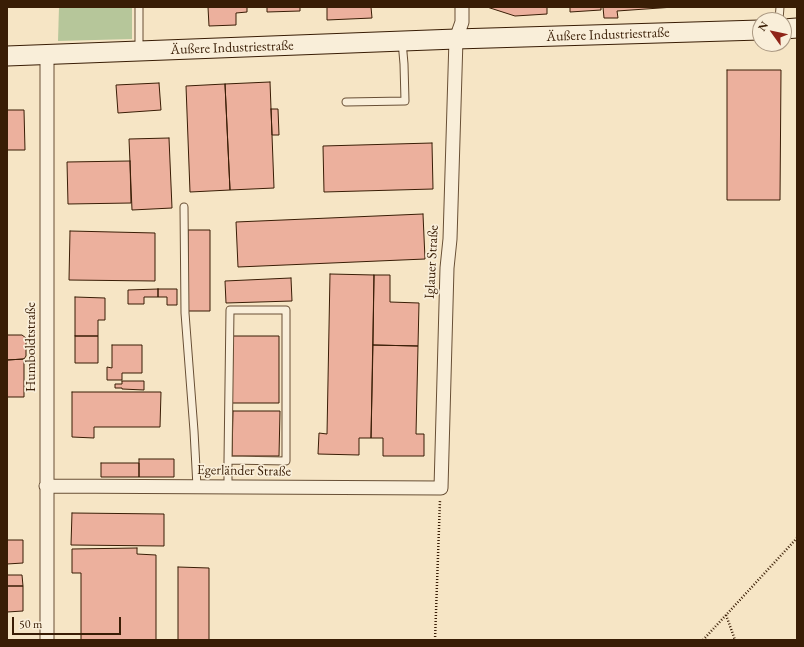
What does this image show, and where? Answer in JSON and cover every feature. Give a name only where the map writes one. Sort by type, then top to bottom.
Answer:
[{"type":"street","points":[[456,39],[462,22],[462,7]]},
{"type":"street","name":"Äußere Industriestraße","points":[[7,56],[456,39],[752,30]]},
{"type":"street","name":"Iglauer Straße","points":[[441,488],[447,268],[450,239],[456,39]]},
{"type":"street","name":"Humboldtstraße","points":[[47,55],[47,640]]},
{"type":"street","name":"Egerländer Straße","points":[[46,486],[441,488]]},
{"type":"lane","points":[[139,7],[139,51]]},
{"type":"lane","points":[[346,102],[405,100],[402,41]]},
{"type":"lane","points":[[184,207],[185,312],[197,487]]},
{"type":"lane","points":[[228,460],[286,461],[286,310],[230,310],[228,460],[228,487]]},
{"type":"path","points":[[435,640],[441,488]]},
{"type":"path","points":[[703,640],[797,538]]},
{"type":"path","points":[[726,615],[735,640]]},
{"type":"green space","points":[[59,7],[132,7],[132,39],[58,41]]},
{"type":"building","points":[[208,7],[247,7],[247,12],[236,13],[236,25],[209,26]]},
{"type":"building","points":[[267,7],[300,7],[300,11],[267,12]]},
{"type":"building","points":[[327,7],[371,7],[372,18],[327,20]]},
{"type":"building","points":[[487,7],[547,7],[547,14],[515,16]]},
{"type":"building","points":[[570,7],[601,7],[601,10],[570,12]]},
{"type":"building","points":[[603,7],[674,7],[617,11],[618,18],[604,18]]},
{"type":"building","points":[[727,70],[781,70],[780,200],[727,200]]},
{"type":"building","points":[[270,82],[274,188],[230,190],[225,84]]},
{"type":"building","points":[[159,83],[161,110],[118,113],[116,85]]},
{"type":"building","points":[[225,84],[230,190],[190,192],[186,86]]},
{"type":"building","points":[[271,109],[278,109],[279,135],[272,135]]},
{"type":"building","points":[[7,110],[24,110],[25,150],[7,150]]},
{"type":"building","points":[[169,138],[172,208],[132,210],[129,139]]},
{"type":"building","points":[[432,143],[433,189],[324,192],[323,146]]},
{"type":"building","points":[[130,161],[131,203],[68,204],[67,162]]},
{"type":"building","points":[[423,214],[425,259],[238,267],[236,222]]},
{"type":"building","points":[[188,230],[210,230],[210,311],[188,311]]},
{"type":"building","points":[[70,231],[155,233],[155,281],[69,280]]},
{"type":"building","points":[[330,274],[374,275],[371,438],[359,438],[359,455],[318,454],[319,433],[327,434]]},
{"type":"building","points":[[374,275],[390,275],[390,302],[419,303],[418,346],[373,345]]},
{"type":"building","points":[[291,278],[292,301],[226,303],[225,281]]},
{"type":"building","points":[[158,289],[177,289],[177,305],[167,305],[167,297],[158,297]]},
{"type":"building","points":[[158,289],[158,297],[144,297],[144,304],[128,304],[128,290]]},
{"type":"building","points":[[75,297],[105,298],[105,320],[98,320],[98,336],[75,336]]},
{"type":"building","points":[[7,335],[22,335],[26,338],[26,356],[24,359],[7,360]]},
{"type":"building","points":[[75,336],[98,336],[98,363],[75,363]]},
{"type":"building","points":[[233,336],[279,336],[279,403],[232,403]]},
{"type":"building","points":[[112,345],[142,345],[142,373],[122,373],[122,380],[107,380],[107,367],[112,368]]},
{"type":"building","points":[[373,345],[418,346],[416,434],[424,434],[424,456],[383,456],[383,438],[371,438]]},
{"type":"building","points":[[24,359],[24,397],[7,397],[7,360]]},
{"type":"building","points":[[122,381],[144,381],[144,390],[115,388],[115,384],[122,384]]},
{"type":"building","points":[[72,392],[161,392],[160,427],[94,427],[94,438],[72,437]]},
{"type":"building","points":[[233,411],[280,411],[279,456],[232,456]]},
{"type":"building","points":[[139,459],[174,459],[174,477],[139,477]]},
{"type":"building","points":[[101,463],[139,463],[139,477],[101,477]]},
{"type":"building","points":[[72,513],[164,514],[164,546],[71,545]]},
{"type":"building","points":[[7,540],[23,540],[23,563],[7,564]]},
{"type":"building","points":[[137,548],[137,554],[156,555],[156,640],[81,640],[81,573],[72,573],[72,549]]},
{"type":"building","points":[[178,567],[209,568],[209,640],[178,640]]},
{"type":"building","points":[[7,575],[22,575],[23,586],[7,586]]},
{"type":"building","points":[[7,586],[23,586],[23,611],[7,612]]}]
